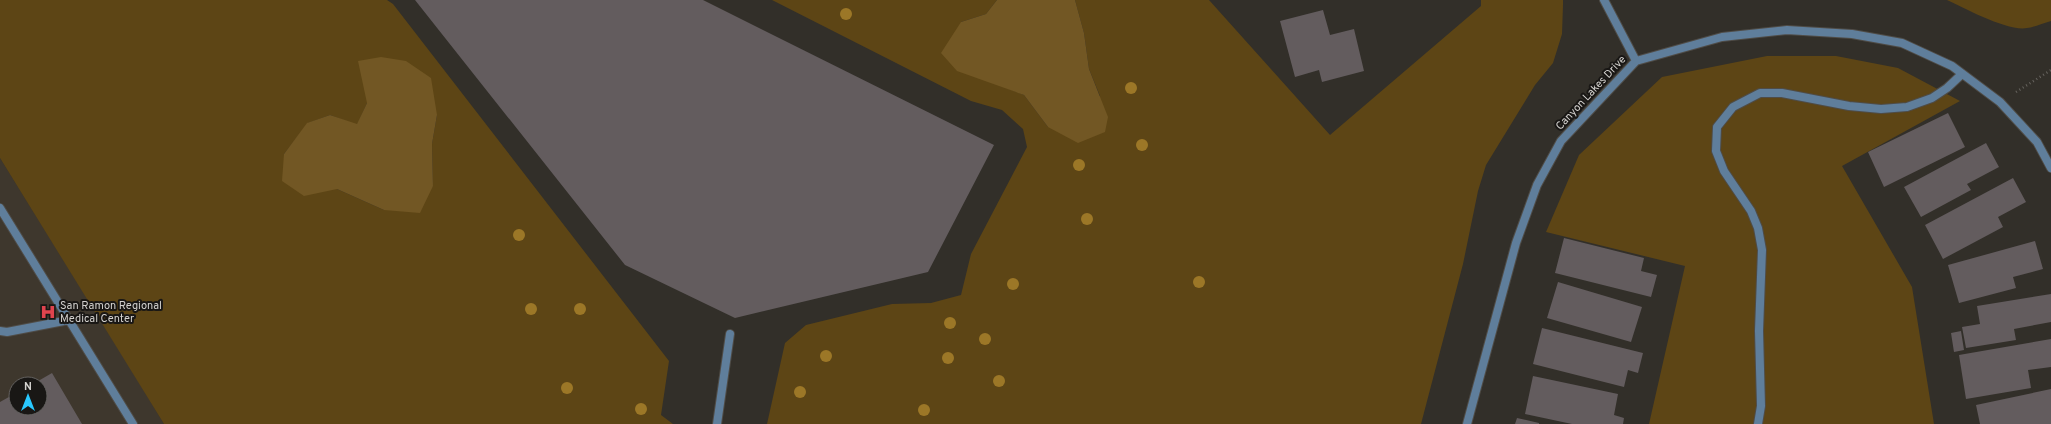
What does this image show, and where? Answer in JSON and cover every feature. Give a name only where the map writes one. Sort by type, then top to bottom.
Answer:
[{"type":"street","points":[[1604,0],[1636,61]]},
{"type":"street","name":"Canyon Lakes Drive","points":[[1467,424],[1516,243],[1537,185],[1561,141],[1636,61],[1722,37],[1787,30],[1852,34],[1902,43],[1952,66],[2000,102],[2037,142],[2051,168]]},
{"type":"street","points":[[1758,424],[1761,406],[1760,331],[1762,250],[1758,228],[1751,211],[1724,171],[1716,151],[1717,127],[1733,107],[1760,93],[1782,93],[1850,106],[1882,109],[1907,107],[1932,98],[1947,88],[1962,74]]},
{"type":"street","points":[[0,208],[133,424]]},
{"type":"street","points":[[0,331],[7,332],[69,320]]},
{"type":"street","points":[[717,424],[730,334]]},
{"type":"path","points":[[2000,102],[2051,70]]},
{"type":"shaded area","points":[[0,0],[387,0],[393,4],[669,361],[661,415],[673,424],[164,424],[0,158]],"holes":[[[367,103],[437,115],[432,144],[433,186],[384,210],[337,189],[284,154],[308,123],[330,115],[357,125]]]},
{"type":"shaded area","points":[[772,0],[997,0],[986,14],[961,22],[994,83],[1024,95],[1048,127],[1100,96],[1089,69],[1084,33],[1075,0],[1209,0],[1330,135],[1481,6],[1481,0],[1563,0],[1563,5],[1562,34],[1553,63],[1535,85],[1486,165],[1478,191],[1463,264],[1421,424],[767,424],[785,343],[806,325],[892,304],[931,303],[961,295],[971,254],[1027,147],[1023,129],[1002,110],[971,101]]},
{"type":"shaded area","points":[[997,0],[1075,0],[1084,33],[1089,69],[1108,117],[1105,132],[1078,143],[1048,127],[1024,95],[957,71],[941,53],[961,22],[986,14]]},
{"type":"shaded area","points":[[1947,0],[2051,0],[2051,21],[2027,28],[2009,26],[1998,23]]},
{"type":"shaded area","points":[[1767,56],[1836,56],[1898,68],[1960,101],[1842,166],[1912,287],[1934,424],[1649,424],[1685,266],[1546,232],[1579,155],[1662,77]]},
{"type":"shaded area","points":[[381,57],[406,61],[431,78],[437,115],[432,144],[433,186],[420,213],[384,210],[337,189],[304,196],[282,181],[284,154],[307,123],[330,115],[357,124],[367,103],[358,61]]},
{"type":"shaded area","name":"San Ramon Regional Medical Center","points":[[0,158],[129,366],[164,424],[0,424]]},
{"type":"building","points":[[415,0],[703,0],[994,145],[928,272],[735,318],[625,265]]},
{"type":"building","points":[[1323,10],[1330,35],[1354,29],[1364,71],[1322,82],[1319,70],[1295,77],[1280,21]]},
{"type":"building","points":[[1948,113],[1965,147],[1884,187],[1868,152]]},
{"type":"building","points":[[1986,143],[1999,167],[1967,184],[1971,190],[1921,217],[1904,187]]},
{"type":"building","points":[[2013,178],[2026,202],[1998,217],[2003,227],[1943,259],[1925,225]]},
{"type":"building","points":[[1564,238],[1644,258],[1641,271],[1657,275],[1651,297],[1555,273]]},
{"type":"building","points":[[2035,241],[2043,269],[2013,277],[2016,288],[1959,303],[1948,265]]},
{"type":"building","points":[[1558,282],[1642,307],[1631,342],[1547,318]]},
{"type":"building","points":[[2051,294],[2051,322],[2014,329],[2016,340],[1966,348],[1962,327],[1980,324],[1977,306]]},
{"type":"building","points":[[1542,328],[1643,353],[1638,373],[1628,370],[1624,387],[1533,364]]},
{"type":"building","points":[[1961,331],[1964,350],[1954,352],[1951,333]]},
{"type":"building","points":[[2051,339],[2051,367],[2028,370],[2031,388],[1966,399],[1959,355]]},
{"type":"building","points":[[52,373],[82,424],[0,424],[0,402],[8,398],[8,416],[48,416],[47,376]]},
{"type":"building","points":[[1533,376],[1618,394],[1614,415],[1624,418],[1623,424],[1572,424],[1525,414]]},
{"type":"building","points":[[2051,389],[2051,424],[1980,424],[1976,405]]},
{"type":"building","points":[[1517,418],[1539,423],[1539,424],[1515,424]]},
{"type":"place","name":"San Ramon Regional Medical Center","points":[[48,312]]}]
